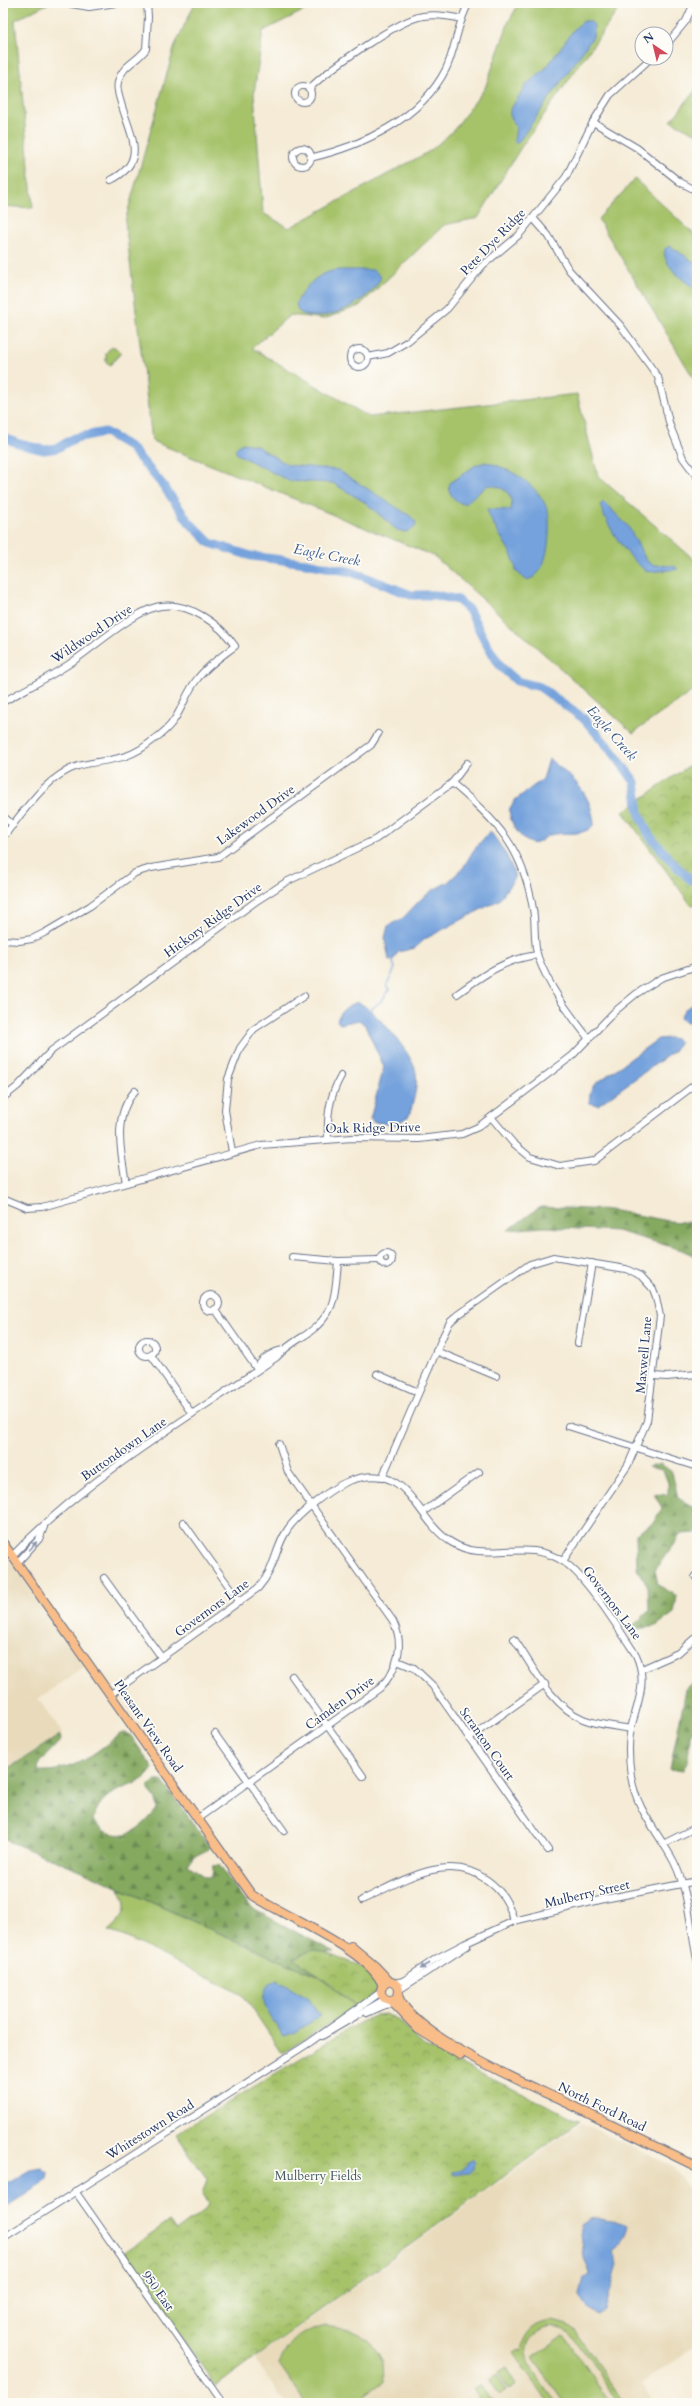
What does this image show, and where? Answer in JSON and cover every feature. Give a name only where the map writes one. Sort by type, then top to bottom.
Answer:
[{"type":"main road","name":"Pleasant View Road","points":[[3,1543],[111,1694],[250,1894],[351,1952],[377,1976],[391,1993]]},
{"type":"main road","name":"North Ford Road","points":[[391,1993],[409,2014],[441,2039],[495,2069],[697,2167]]},
{"type":"street","points":[[66,3],[89,7],[114,3]]},
{"type":"street","points":[[111,180],[126,171],[133,160],[133,148],[117,88],[124,68],[146,50],[148,17],[147,3]]},
{"type":"street","points":[[310,158],[342,151],[367,139],[396,122],[422,103],[433,91],[446,68],[462,18],[469,3]]},
{"type":"street","points":[[674,35],[686,20],[694,3]]},
{"type":"street","points":[[310,88],[337,65],[413,19],[434,15],[462,18]]},
{"type":"street","name":"Pete Dye Ridge","points":[[368,357],[388,353],[408,342],[447,309],[482,266],[519,235],[566,177],[593,122],[610,95],[642,66]]},
{"type":"street","points":[[593,122],[637,148],[680,182],[697,191]]},
{"type":"street","points":[[532,218],[548,235],[569,270],[621,326],[658,378],[673,433],[683,458],[697,477]]},
{"type":"street","name":"Wildwood Drive","points":[[3,702],[66,666],[142,613],[160,606],[193,611],[228,636],[235,646],[209,665],[198,677],[188,692],[174,721],[152,742],[132,754],[112,761],[77,766],[50,782],[3,837]]},
{"type":"street","name":"Lakewood Drive","points":[[3,940],[25,940],[46,932],[90,906],[135,874],[151,868],[218,857],[371,745],[378,734]]},
{"type":"street","name":"Hickory Ridge Drive","points":[[3,1098],[18,1086],[51,1051],[255,902],[286,882],[376,839],[452,783],[467,763]]},
{"type":"street","points":[[452,783],[499,826],[522,864],[534,910],[537,955],[550,987],[589,1039]]},
{"type":"street","points":[[3,816],[13,825]]},
{"type":"street","points":[[457,994],[502,964],[520,957],[537,955]]},
{"type":"street","name":"Oak Ridge Drive","points":[[3,1198],[27,1208],[42,1207],[261,1145],[328,1140],[392,1140],[442,1137],[462,1134],[478,1127],[572,1056],[614,1012],[636,994],[661,978],[697,966]]},
{"type":"street","points":[[232,1152],[225,1110],[228,1079],[240,1048],[254,1030],[304,996]]},
{"type":"street","points":[[328,1140],[327,1113],[333,1093],[341,1076]]},
{"type":"street","points":[[490,1117],[512,1144],[530,1157],[560,1166],[594,1161],[697,1083]]},
{"type":"street","points":[[126,1183],[120,1133],[122,1115],[129,1098],[135,1091]]},
{"type":"street","points":[[292,1257],[338,1261],[380,1260]]},
{"type":"street","name":"Maxwell Lane","points":[[382,1478],[446,1329],[458,1315],[530,1264],[553,1257],[592,1263],[634,1272],[653,1289],[660,1316],[654,1376],[647,1421],[638,1448],[618,1482],[563,1561]]},
{"type":"street","name":"Buttondown Lane","points":[[12,1556],[35,1532],[45,1526],[56,1512],[192,1414],[257,1369],[278,1357],[283,1350],[325,1319],[334,1303],[338,1261]]},
{"type":"street","points":[[578,1343],[592,1263]]},
{"type":"street","points":[[215,1309],[257,1369]]},
{"type":"street","points":[[436,1351],[496,1376]]},
{"type":"street","points":[[151,1356],[192,1414]]},
{"type":"street","points":[[377,1374],[418,1392]]},
{"type":"street","points":[[654,1376],[667,1377],[697,1374]]},
{"type":"street","points":[[568,1426],[697,1467]]},
{"type":"street","name":"Camden Drive","points":[[197,1819],[380,1688],[390,1676],[397,1661],[399,1642],[393,1621],[285,1467],[279,1444]]},
{"type":"street","points":[[423,1512],[479,1472]]},
{"type":"street","name":"Governors Lane","points":[[111,1694],[258,1588],[266,1579],[285,1532],[293,1522],[312,1506],[351,1480],[366,1477],[382,1478],[392,1481],[405,1489],[444,1538],[465,1549],[482,1552],[535,1550],[563,1561],[579,1575],[636,1655],[642,1669],[643,1683],[641,1697],[631,1729],[630,1759],[634,1790],[645,1816],[663,1844],[683,1884],[697,1959]]},
{"type":"street","points":[[182,1522],[240,1602]]},
{"type":"street","points":[[17,1563],[39,1539],[45,1526]]},
{"type":"street","points":[[104,1578],[162,1658]]},
{"type":"street","points":[[642,1669],[678,1653],[697,1636]]},
{"type":"street","points":[[514,1639],[560,1704],[574,1715],[592,1722],[631,1729]]},
{"type":"street","name":"Scranton Court","points":[[397,1661],[414,1668],[426,1678],[548,1850]]},
{"type":"street","points":[[292,1676],[363,1776]]},
{"type":"street","points":[[469,1738],[545,1684]]},
{"type":"street","points":[[215,1734],[284,1831]]},
{"type":"street","points":[[663,1844],[697,1826]]},
{"type":"street","points":[[362,1900],[427,1871],[442,1867],[459,1868],[480,1875],[500,1890],[506,1898],[514,1922]]},
{"type":"street","name":"Mulberry Street","points":[[391,1993],[484,1934],[514,1922],[604,1899],[697,1881]]},
{"type":"street","name":"Whitestown Road","points":[[361,2014],[376,2002],[391,1993]]},
{"type":"street","name":"Whitestown Road","points":[[308,2043],[361,2014],[385,2005],[391,1993]]},
{"type":"street","name":"Whitestown Road","points":[[3,2238],[308,2043],[391,1993]]},
{"type":"street","name":"950 East","points":[[75,2191],[223,2403]]},
{"type":"shaded area","points":[[3,1550],[85,1667],[38,1699],[62,1733],[3,1772]]},
{"type":"shaded area","points":[[581,2123],[673,2166],[697,2201],[697,2344],[641,2384],[655,2403],[285,2403],[255,2359]]},
{"type":"green space","points":[[3,3],[49,3],[15,20],[33,208],[3,206]]},
{"type":"green space","points":[[195,3],[319,3],[263,31],[254,93],[263,213],[289,228],[430,151],[453,131],[485,88],[509,21],[519,3],[623,3],[520,149],[478,218],[444,225],[359,306],[324,319],[290,315],[252,348],[369,417],[577,394],[598,476],[697,562],[697,688],[633,733],[434,556],[152,441],[125,221],[175,45]]},
{"type":"green space","points":[[697,88],[697,134],[671,121]]},
{"type":"green space","points":[[635,179],[697,237],[697,384],[598,219]]},
{"type":"green space","points":[[111,347],[115,347],[121,353],[110,365],[106,362],[106,353]]},
{"type":"green space","points":[[697,760],[697,904],[691,905],[623,812]]},
{"type":"green space","points":[[540,1207],[611,1210],[669,1221],[697,1223],[697,1257],[682,1250],[617,1231],[544,1227],[508,1230]]},
{"type":"green space","points":[[661,1464],[672,1472],[678,1498],[697,1509],[697,1533],[681,1534],[655,1570],[658,1585],[677,1596],[674,1613],[656,1626],[627,1631],[649,1611],[648,1587],[637,1569],[636,1534],[653,1523],[662,1508],[654,1494],[668,1495],[668,1483],[663,1470],[648,1467]]},
{"type":"green space","points":[[697,1678],[697,1725],[690,1735],[688,1759],[683,1771],[670,1769],[686,1689]]},
{"type":"green space","points":[[126,1732],[131,1736],[153,1768],[147,1776],[140,1781],[113,1793],[105,1799],[98,1808],[93,1820],[103,1830],[115,1834],[129,1833],[136,1830],[157,1809],[156,1799],[149,1790],[149,1785],[156,1781],[162,1781],[209,1845],[209,1849],[193,1857],[188,1865],[206,1877],[212,1877],[213,1866],[219,1865],[242,1898],[255,1910],[334,1952],[327,1952],[329,1955],[318,1975],[283,1962],[89,1874],[3,1839],[3,1772],[60,1735],[61,1740],[39,1763],[38,1771],[62,1769],[82,1761],[120,1734]]},
{"type":"green space","points":[[119,1888],[283,1962],[318,1975],[357,2007],[282,2053],[243,1995],[125,1937],[108,1931],[122,1917],[124,1912],[125,1902]]},
{"type":"green space","points":[[314,1949],[367,1968],[380,1985],[376,1994],[357,2007],[331,1984],[293,1958]]},
{"type":"green space","name":"Mulberry Fields","points":[[385,2014],[401,2022],[423,2046],[580,2121],[216,2386],[122,2254],[169,2221],[177,2231],[204,2211],[208,2204],[202,2194],[207,2179],[176,2134],[360,2022],[376,2015]]},
{"type":"green space","points":[[553,2321],[567,2325],[575,2330],[624,2403],[617,2403],[578,2343],[566,2331],[557,2328],[548,2328],[532,2337],[527,2345],[527,2355],[537,2376],[557,2403],[549,2403],[513,2352],[518,2349],[521,2351],[524,2339],[535,2326]]},
{"type":"green space","points":[[327,2325],[350,2329],[369,2340],[383,2361],[384,2382],[355,2403],[306,2403],[279,2364],[283,2355],[297,2337],[310,2330]]},
{"type":"green space","points":[[564,2336],[610,2403],[564,2403],[533,2358]]},
{"type":"green space","points":[[506,2368],[516,2384],[509,2389],[498,2373]]},
{"type":"green space","points":[[497,2375],[507,2390],[500,2395],[489,2380]]},
{"type":"green space","points":[[481,2385],[492,2401],[483,2403],[474,2390]]},
{"type":"water","points":[[584,21],[590,21],[594,25],[593,37],[517,144],[514,141],[516,127],[510,115],[510,110],[527,84],[546,68],[575,28]]},
{"type":"water","points":[[670,246],[697,264],[697,289],[681,278],[666,260],[664,255],[665,249]]},
{"type":"water","points":[[374,270],[381,277],[376,286],[357,303],[332,314],[319,316],[308,315],[298,311],[296,303],[313,281],[331,271]]},
{"type":"water","points":[[242,443],[255,445],[288,465],[338,470],[410,516],[416,522],[415,527],[406,532],[397,530],[366,503],[333,483],[289,481],[237,454],[235,449]]},
{"type":"water","points":[[486,462],[506,469],[525,481],[541,497],[548,512],[549,535],[546,555],[539,572],[526,580],[516,571],[512,556],[494,525],[487,509],[511,510],[512,504],[509,495],[498,487],[488,485],[464,504],[454,499],[450,493],[450,483],[476,465]]},
{"type":"water","points":[[604,502],[628,526],[646,560],[653,565],[674,566],[678,569],[648,572],[633,559],[613,533],[600,505]]},
{"type":"water","points":[[549,759],[573,779],[585,794],[592,813],[594,824],[590,828],[580,833],[550,835],[534,844],[523,838],[515,828],[510,818],[510,808],[515,800],[543,779]]},
{"type":"water","points":[[490,831],[508,859],[515,878],[499,900],[425,939],[415,948],[398,952],[394,959],[389,961],[385,938],[388,926],[403,918],[420,900],[433,890],[448,882],[463,868],[473,851]]},
{"type":"water","points":[[358,1002],[374,1014],[393,1034],[414,1065],[416,1073],[415,1095],[409,1116],[395,1125],[373,1122],[370,1119],[384,1067],[365,1025],[359,1020],[340,1024],[337,1021],[344,1009]]},
{"type":"water","points":[[697,1002],[697,1019],[685,1023],[680,1018],[684,1010]]},
{"type":"water","points":[[658,1039],[677,1039],[680,1042],[674,1051],[598,1105],[589,1103],[590,1093],[594,1085]]},
{"type":"water","points":[[277,1980],[309,1999],[320,2016],[296,2032],[284,2036],[269,2015],[264,1999],[265,1992],[269,1985]]},
{"type":"water","points":[[474,2161],[473,2169],[469,2173],[454,2175],[453,2172],[463,2170],[467,2163]]},
{"type":"water","points":[[42,2168],[49,2174],[48,2180],[3,2210],[3,2186],[31,2170]]},
{"type":"water","points":[[598,2218],[624,2223],[627,2225],[627,2233],[624,2240],[613,2251],[618,2265],[605,2310],[598,2315],[588,2308],[579,2293],[583,2278],[590,2273],[584,2258],[580,2225],[589,2219]]},
{"type":"waterway","name":"Eagle Creek","points":[[3,437],[19,444],[44,450],[57,448],[75,438],[105,432],[130,447],[162,484],[189,522],[210,543],[251,556],[306,563],[352,572],[411,595],[435,595],[458,600],[469,610],[487,645],[501,667],[517,681],[540,687],[583,718],[612,751],[635,782],[639,813],[649,835],[674,864],[691,880],[697,881]]},
{"type":"waterway","points":[[370,1010],[382,1000],[390,989],[387,985],[395,968],[392,960]]}]
